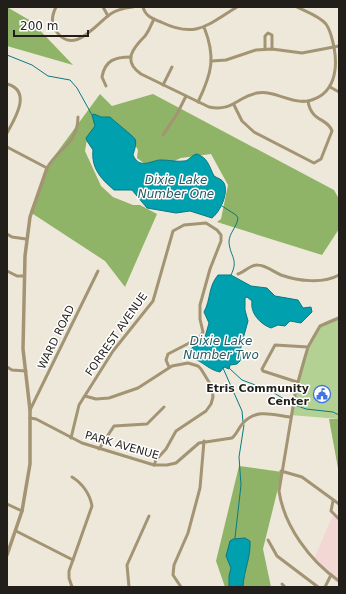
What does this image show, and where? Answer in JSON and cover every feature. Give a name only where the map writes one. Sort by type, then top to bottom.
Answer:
[{"type":"street","points":[[56,7],[52,18],[54,27],[60,35],[72,40],[82,38],[113,12],[133,7]]},
{"type":"street","points":[[104,7],[108,16]]},
{"type":"street","points":[[143,7],[146,14],[154,19],[181,30],[193,30],[204,27],[237,7]]},
{"type":"street","points":[[154,19],[146,34],[134,46],[131,56],[132,65],[138,72],[198,102],[216,109],[234,105],[248,96],[261,93],[273,94],[295,101],[308,101],[320,96],[330,87],[334,80],[336,66],[334,47],[330,31],[322,20],[297,7]]},
{"type":"street","points":[[111,8],[113,12]]},
{"type":"street","points":[[198,102],[210,78],[212,61],[210,44],[204,27]]},
{"type":"street","points":[[265,49],[265,36],[268,33],[272,36],[272,49]]},
{"type":"street","points":[[212,61],[226,60],[246,52],[265,49],[302,52],[339,46]]},
{"type":"street","points":[[106,86],[102,77],[107,64],[116,58],[131,56]]},
{"type":"street","points":[[163,85],[172,67]]},
{"type":"street","points":[[334,80],[339,82]]},
{"type":"street","points":[[7,84],[17,92],[20,99],[20,108],[7,133]]},
{"type":"street","points":[[330,87],[339,92]]},
{"type":"street","points":[[163,135],[177,114],[186,96]]},
{"type":"street","points":[[234,105],[242,121],[254,132],[314,163],[321,159],[332,131],[330,126],[313,115],[308,101]]},
{"type":"street","points":[[7,555],[22,511],[30,464],[30,410],[22,340],[26,239],[30,217],[47,168],[73,139],[78,129],[78,117]]},
{"type":"street","points":[[7,147],[47,168]]},
{"type":"street","name":"FORREST AVENUE","points":[[71,438],[77,410],[85,396],[117,346],[153,301],[171,238],[176,228],[202,222],[217,230],[221,235],[221,241],[210,269],[200,305],[199,314],[202,334],[199,338],[168,354],[166,360],[169,368]]},
{"type":"street","points":[[7,234],[12,237],[26,239]]},
{"type":"street","points":[[238,274],[252,266],[258,265],[288,277],[314,281],[326,280],[339,275]]},
{"type":"street","points":[[7,271],[17,276],[24,276]]},
{"type":"street","name":"WARD ROAD","points":[[30,410],[98,271]]},
{"type":"street","points":[[339,318],[320,326],[308,347],[297,382],[279,484],[280,496],[292,528],[305,548],[331,576],[339,581]]},
{"type":"street","points":[[297,382],[263,371],[262,369],[275,345],[308,347]]},
{"type":"street","points":[[85,396],[96,399],[108,398],[138,388],[169,368],[188,363],[198,366],[211,383],[213,397],[206,411],[176,431],[166,449],[156,460],[154,465]]},
{"type":"street","points":[[7,367],[12,370],[26,371]]},
{"type":"street","points":[[99,449],[114,426],[147,424],[164,407]]},
{"type":"street","name":"PARK AVENUE","points":[[30,418],[36,419],[71,438],[99,449],[154,465],[167,465],[176,463],[195,445],[204,441],[232,438],[244,422],[256,414],[271,413],[290,417]]},
{"type":"street","points":[[181,587],[173,575],[174,565],[188,533],[200,488],[204,441]]},
{"type":"street","points":[[281,471],[302,477],[339,504]]},
{"type":"street","points":[[72,477],[80,482],[91,498],[92,506],[69,571],[69,578],[72,587]]},
{"type":"street","points":[[333,501],[331,511],[339,519]]},
{"type":"street","points":[[7,504],[22,511]]},
{"type":"street","points":[[129,587],[127,565],[149,516]]},
{"type":"street","points":[[16,531],[73,560]]},
{"type":"street","points":[[268,540],[277,556],[318,587]]},
{"type":"street","points":[[325,587],[331,576]]},
{"type":"shaded area","points":[[333,515],[339,517],[339,584],[335,582],[314,559]]},
{"type":"green space","points":[[7,7],[31,21],[73,65],[7,46]]},
{"type":"green space","points":[[100,94],[112,106],[153,94],[334,190],[339,199],[339,229],[322,255],[217,222],[221,219],[228,185],[211,154],[181,158],[153,166],[145,164],[137,158],[138,150],[132,140],[87,139],[85,151],[101,186],[113,197],[133,205],[140,205],[157,214],[125,287],[105,261],[30,212],[47,166]]},
{"type":"green space","points":[[339,316],[339,419],[290,415],[305,351],[317,329],[325,322]]},
{"type":"green space","points":[[329,419],[339,419],[339,474]]},
{"type":"green space","points":[[239,466],[282,472],[263,549],[271,587],[225,587],[216,561]]},
{"type":"water","name":"Dixie Lake Number One","points":[[94,114],[101,117],[110,117],[134,137],[136,143],[133,155],[139,162],[147,163],[158,160],[184,161],[197,154],[204,158],[214,176],[222,180],[225,187],[225,197],[221,207],[215,215],[212,218],[190,211],[176,213],[147,208],[132,190],[114,190],[105,182],[95,168],[93,150],[86,138],[95,126],[92,115]]},
{"type":"water","name":"Dixie Lake Number Two","points":[[218,275],[231,275],[251,286],[267,288],[275,296],[298,300],[303,308],[311,307],[312,312],[301,323],[290,321],[285,326],[278,325],[271,328],[263,324],[257,318],[254,314],[252,301],[247,297],[245,298],[245,310],[248,321],[241,346],[240,361],[237,364],[230,365],[229,369],[224,367],[220,372],[213,370],[196,359],[187,357],[186,353],[205,337],[209,323],[204,312],[211,289]]},
{"type":"water","points":[[245,538],[250,541],[250,547],[243,586],[229,587],[231,568],[226,556],[230,541],[233,539]]},
{"type":"waterway","points":[[7,55],[32,65],[48,76],[70,80],[77,88],[92,115]]},
{"type":"waterway","points":[[222,206],[238,218],[229,239],[234,261],[231,275]]},
{"type":"waterway","points":[[223,368],[242,411],[243,422]]},
{"type":"waterway","points":[[229,368],[242,380],[271,391],[292,404]]},
{"type":"waterway","points":[[295,405],[306,409],[333,412],[339,415]]},
{"type":"waterway","points":[[235,538],[241,485],[239,457],[244,425]]},
{"type":"place","name":"Etris Community Center","points":[[322,394]]}]
